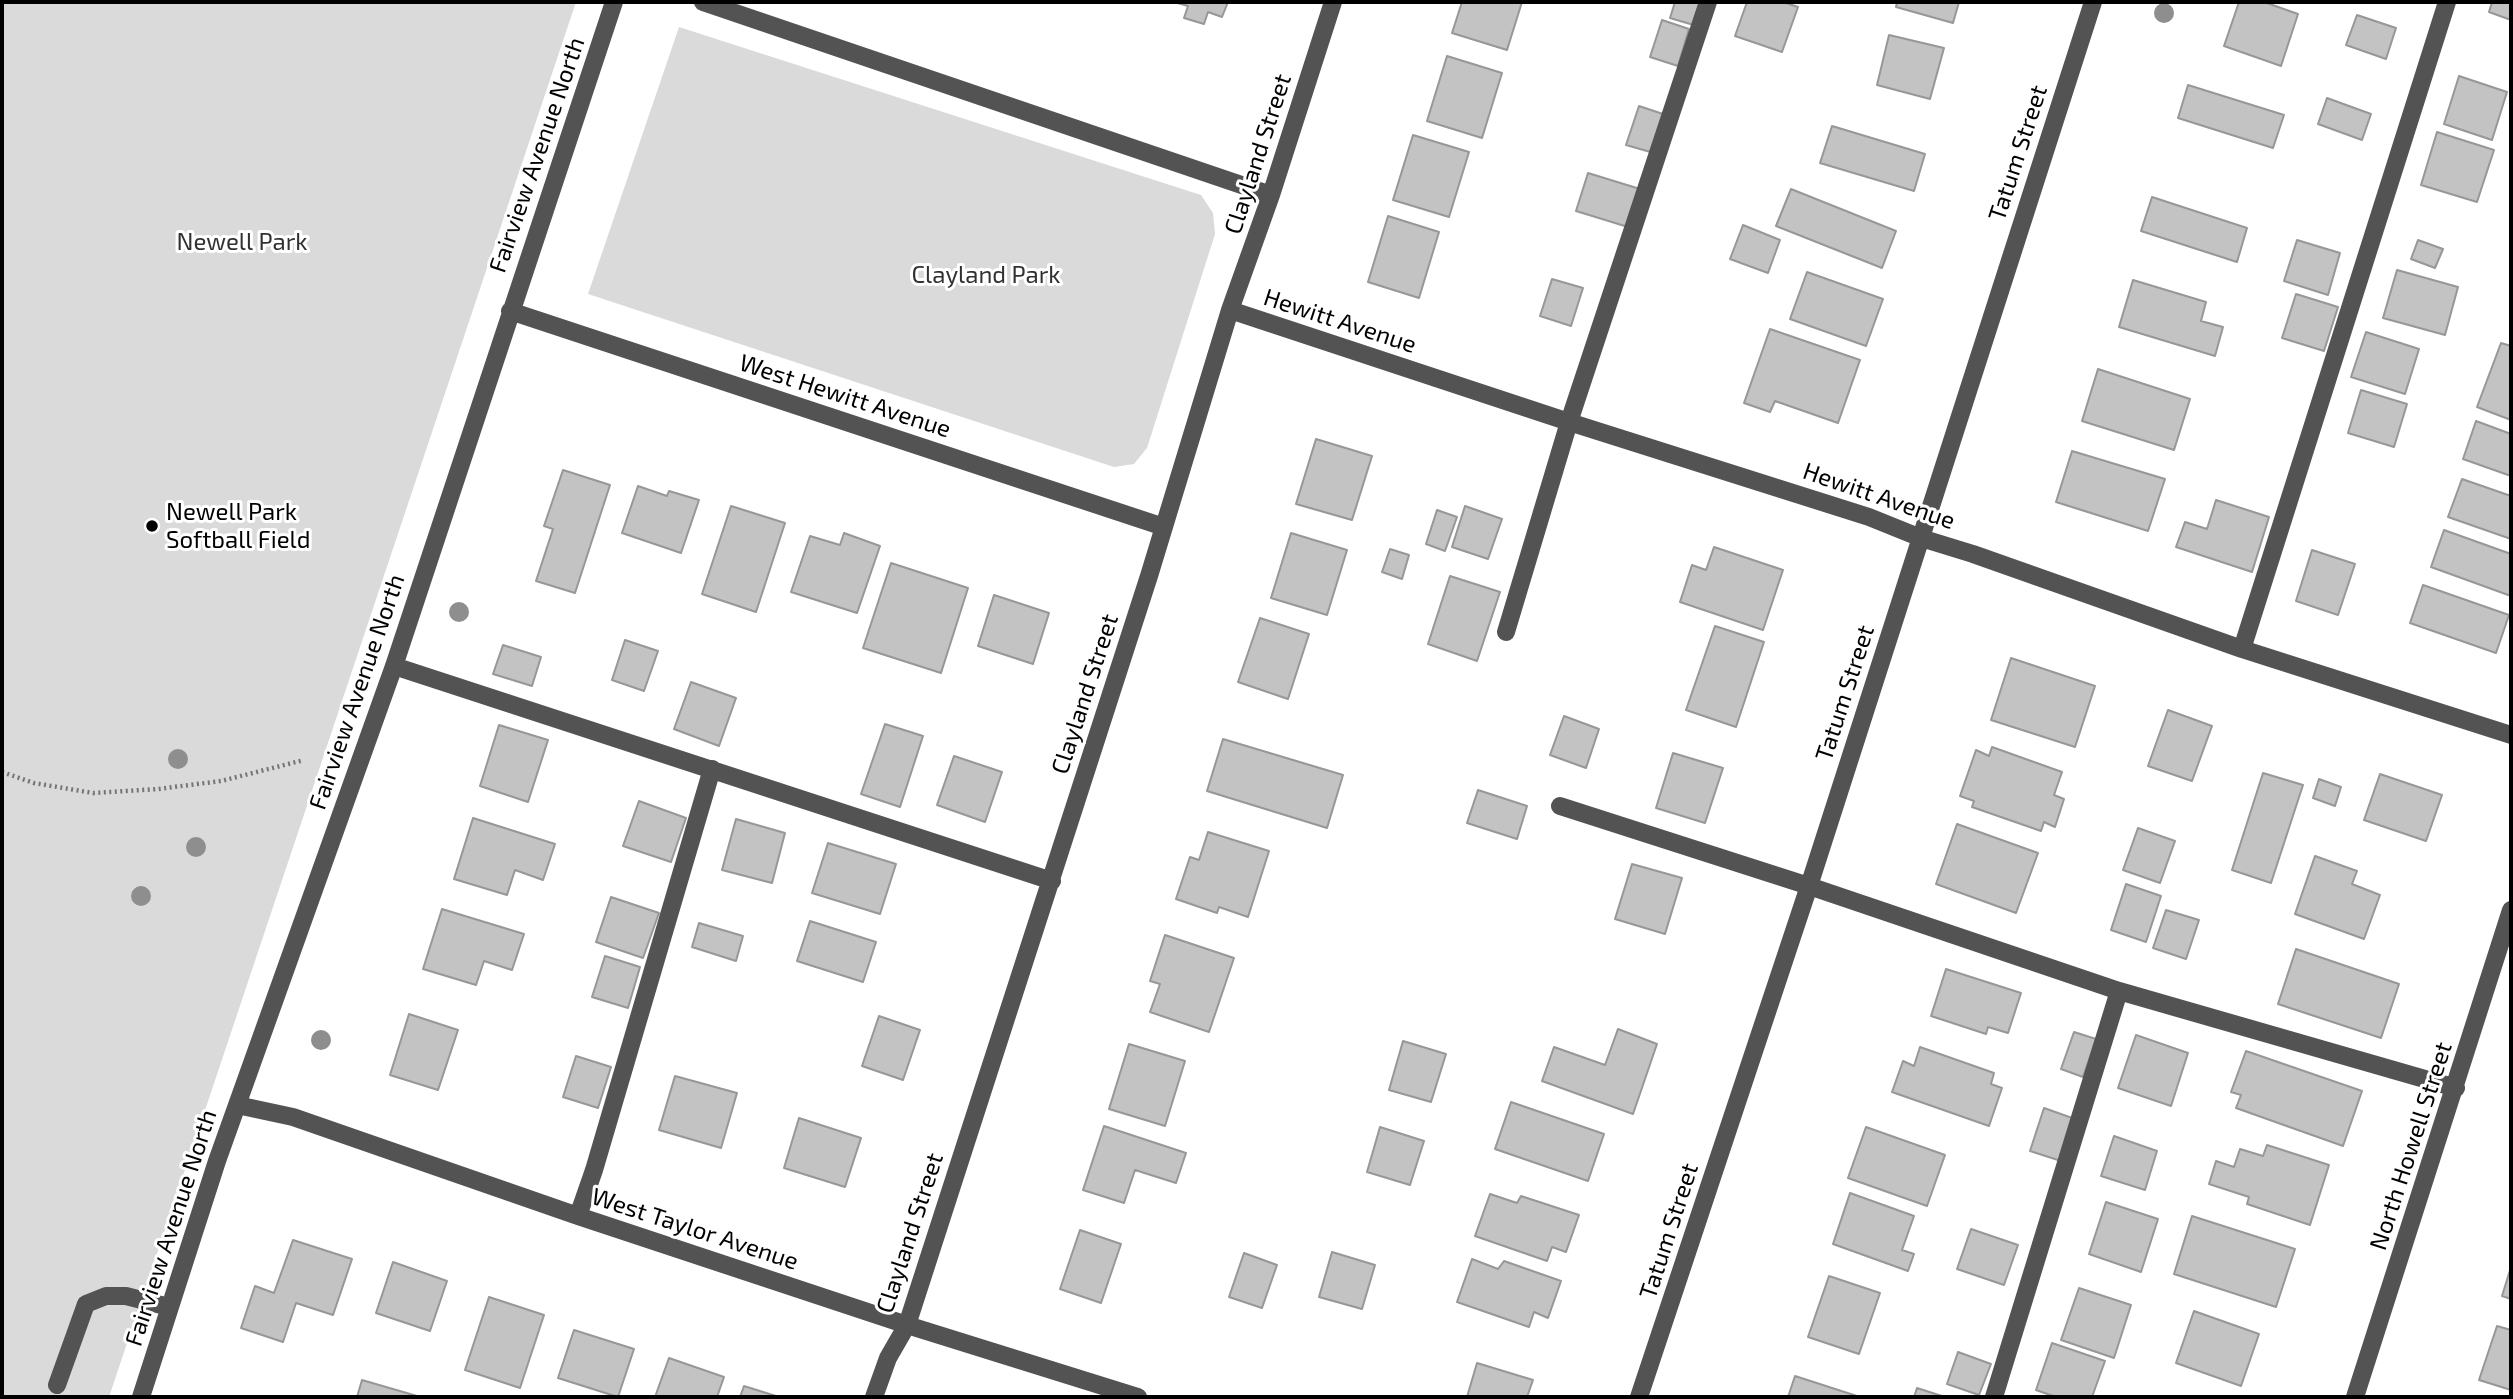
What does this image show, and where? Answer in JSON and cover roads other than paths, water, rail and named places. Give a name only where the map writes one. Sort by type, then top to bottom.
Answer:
[{"type":"street","name":"Fairview Avenue North","points":[[141,1397],[237,1105],[394,666],[614,2]]},
{"type":"street","points":[[703,2],[1271,195]]},
{"type":"street","name":"Clayland Street","points":[[874,1397],[888,1358],[907,1325],[1052,881],[1230,310],[1271,195],[1333,2]]},
{"type":"street","points":[[1506,632],[1569,422],[1708,2]]},
{"type":"street","name":"Tatum Street","points":[[1639,1397],[1809,886],[2093,2]]},
{"type":"street","points":[[2242,649],[2447,2]]},
{"type":"street","name":"Hewitt Avenue","points":[[1230,310],[1569,422],[1869,516],[1921,538],[2242,649],[2511,735]]},
{"type":"street","name":"West Hewitt Avenue","points":[[510,311],[1164,527]]},
{"type":"street","points":[[394,666],[1052,881]]},
{"type":"street","points":[[578,1216],[598,1157],[712,769]]},
{"type":"street","points":[[1560,806],[1809,886],[2119,991],[2456,1088]]},
{"type":"street","name":"North Howell Street","points":[[2356,1397],[2511,909]]},
{"type":"street","points":[[1994,1397],[2119,991]]},
{"type":"street","name":"West Taylor Avenue","points":[[237,1105],[293,1117],[578,1216],[907,1325],[1138,1397]]},
{"type":"street","points":[[57,1385],[86,1304],[106,1296],[126,1297],[170,1307]]},
{"type":"place","name":"Newell Park Softball Field","points":[[152,526]]},
{"type":"park label","name":"Newell Park","points":[[242,242]]},
{"type":"park label","name":"Clayland Park","points":[[986,275]]}]
